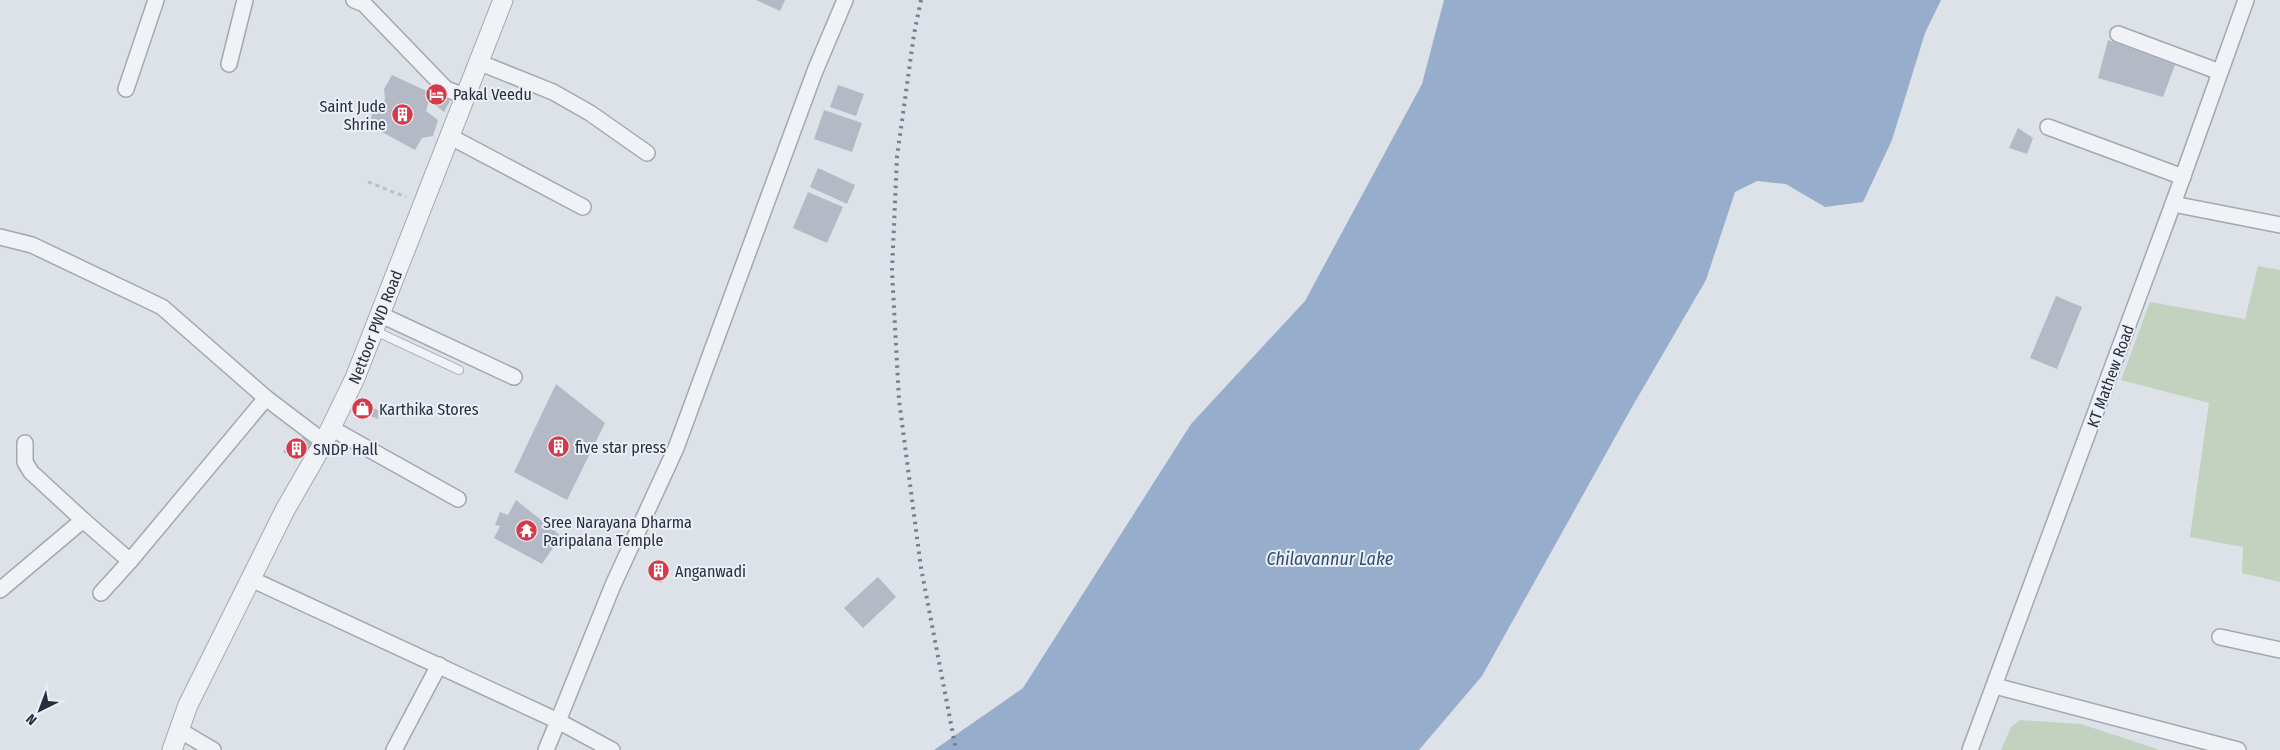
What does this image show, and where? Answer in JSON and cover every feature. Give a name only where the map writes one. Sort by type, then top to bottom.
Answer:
[{"type":"street","points":[[126,89],[156,0]]},
{"type":"street","points":[[229,64],[245,0]]},
{"type":"street","points":[[354,0],[364,4],[446,89],[465,96]]},
{"type":"street","name":"Nettoor PWD Road","points":[[172,750],[188,705],[284,510],[327,435],[355,378],[503,0]]},
{"type":"street","points":[[546,750],[613,585],[676,448],[815,71],[846,0]]},
{"type":"street","name":"KT Mathew Road","points":[[1970,750],[2173,204],[2245,0]]},
{"type":"street","points":[[2118,34],[2220,72]]},
{"type":"street","points":[[478,62],[560,96],[590,112],[647,154]]},
{"type":"street","points":[[2048,128],[2183,176]]},
{"type":"street","points":[[450,136],[583,206]]},
{"type":"street","points":[[2173,204],[2280,225]]},
{"type":"street","points":[[0,237],[32,245],[162,307],[266,398],[327,435],[458,499]]},
{"type":"street","points":[[376,322],[514,377]]},
{"type":"street","points":[[101,593],[266,398]]},
{"type":"street","points":[[25,443],[25,462],[31,472],[130,561]]},
{"type":"street","points":[[0,590],[83,520]]},
{"type":"street","points":[[251,578],[558,721],[612,750]]},
{"type":"street","points":[[2220,637],[2280,650]]},
{"type":"street","points":[[394,750],[439,665]]},
{"type":"street","points":[[1995,686],[2238,750]]},
{"type":"street","points":[[179,730],[213,750]]},
{"type":"lane","points":[[376,322],[459,370]]},
{"type":"path","points":[[368,182],[422,204]]},
{"type":"green space","points":[[2258,266],[2280,270],[2280,582],[2242,573],[2243,547],[2190,537],[2209,403],[2121,380],[2150,302],[2245,319]]},
{"type":"green space","points":[[2020,720],[2081,724],[2160,750],[2001,750],[2011,727]]},
{"type":"water","name":"Chilavannur Lake","points":[[1444,0],[1941,0],[1925,33],[1892,140],[1863,202],[1825,207],[1786,184],[1757,181],[1735,192],[1706,280],[1632,407],[1482,676],[1419,750],[934,750],[1023,688],[1191,424],[1305,301],[1422,84]]},
{"type":"building","points":[[756,0],[785,0],[780,11]]},
{"type":"building","points":[[2108,40],[2175,65],[2163,97],[2098,78]]},
{"type":"building","name":"Saint Jude Shrine","points":[[392,75],[431,93],[426,111],[438,120],[433,136],[422,138],[415,150],[369,125],[375,104],[381,110],[385,99],[384,89]]},
{"type":"building","points":[[838,85],[864,94],[856,116],[830,107]]},
{"type":"building","name":"Pakal Veedu","points":[[435,88],[450,101],[444,112],[430,101]]},
{"type":"building","points":[[824,110],[862,123],[852,152],[814,139]]},
{"type":"building","points":[[2018,128],[2033,138],[2027,154],[2009,148]]},
{"type":"building","points":[[818,168],[855,185],[847,204],[810,187]]},
{"type":"building","points":[[808,192],[843,207],[827,243],[793,228]]},
{"type":"building","points":[[2056,296],[2082,307],[2057,369],[2030,358]]},
{"type":"building","name":"five star press","points":[[556,384],[605,423],[567,500],[514,472]]},
{"type":"building","points":[[361,402],[380,411],[378,419],[358,411]]},
{"type":"building","name":"SNDP Hall","points":[[304,435],[314,443],[302,459],[297,456],[294,460],[283,452],[290,442],[296,446]]},
{"type":"building","name":"Sree Narayana Dharma Paripalana Temple","points":[[516,500],[561,536],[542,564],[494,538],[500,526],[495,525],[500,512],[508,515]]},
{"type":"building","name":"Anganwadi","points":[[654,565],[670,568],[661,583],[648,575]]},
{"type":"building","points":[[878,577],[896,597],[863,628],[844,608]]},
{"type":"railway","points":[[921,0],[914,34],[897,157],[892,271],[899,400],[921,568],[956,750]]},
{"type":"place","name":"Pakal Veedu","points":[[437,94]]},
{"type":"place","name":"Saint Jude Shrine","points":[[402,115]]},
{"type":"place","name":"Karthika Stores","points":[[363,409]]},
{"type":"place","name":"five star press","points":[[559,447]]},
{"type":"place","name":"SNDP Hall","points":[[297,449]]},
{"type":"place","name":"Sree Narayana Dharma Paripalana Temple","points":[[527,531]]},
{"type":"place","name":"Anganwadi","points":[[659,571]]}]
